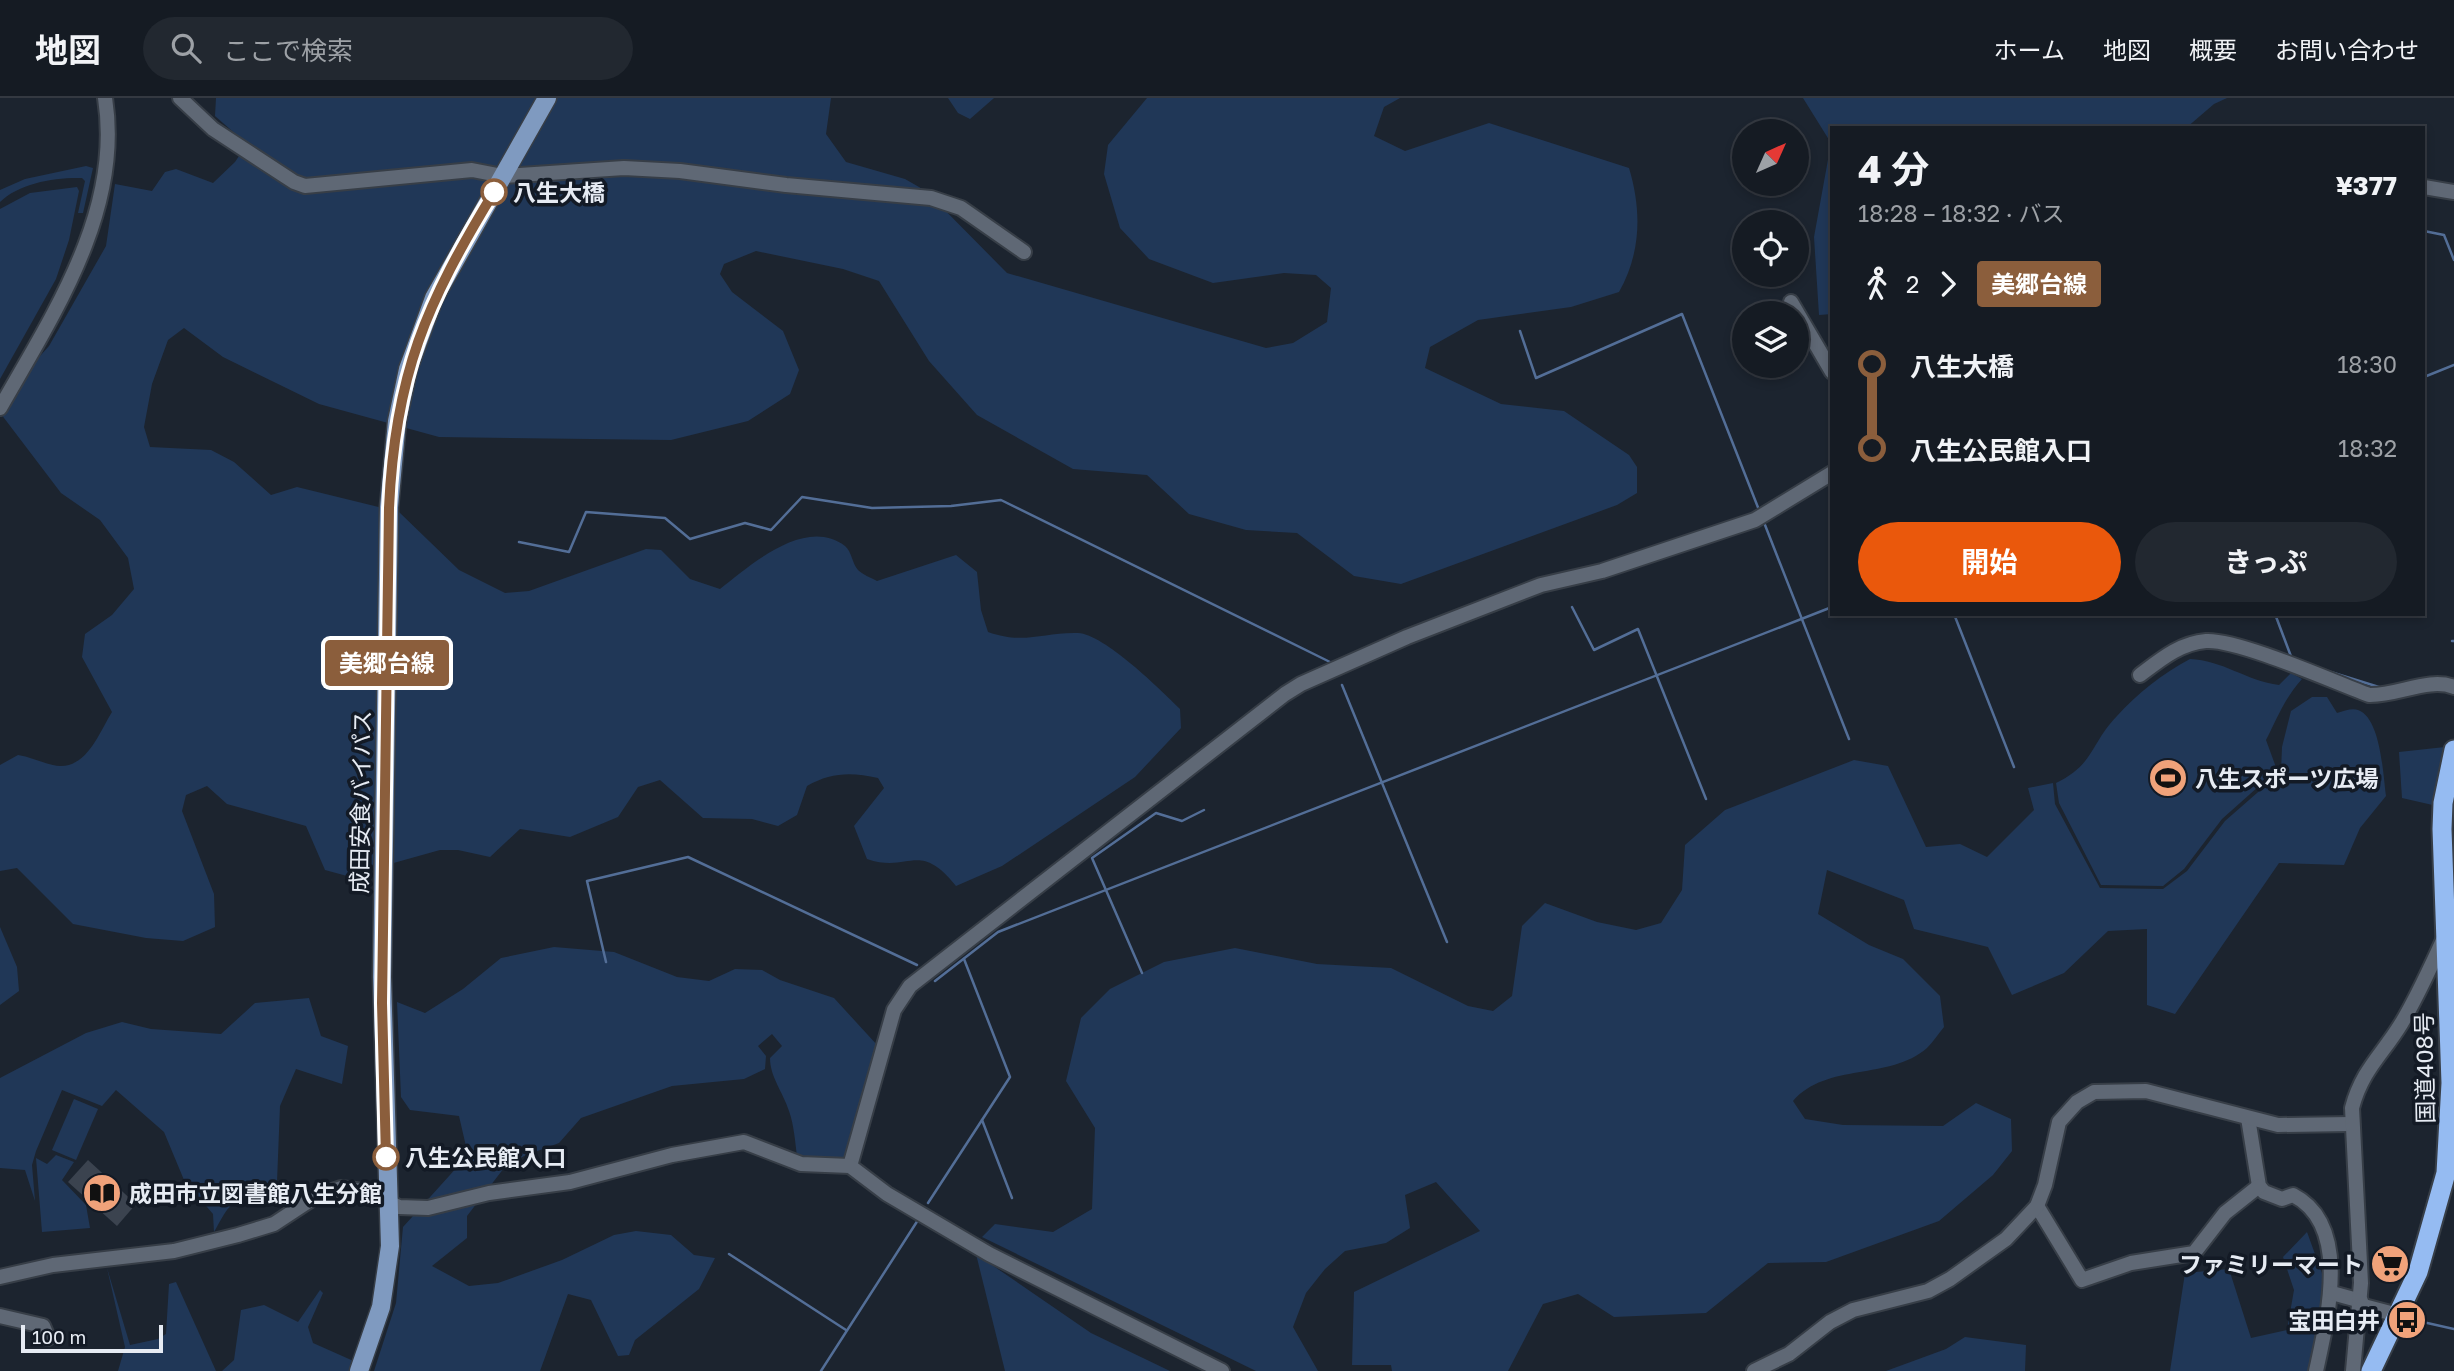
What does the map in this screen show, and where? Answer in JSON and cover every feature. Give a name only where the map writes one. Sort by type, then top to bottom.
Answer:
[{"type":"highway","name":"国道408号","points":[[2371,1371],[2399,1315],[2425,1251],[2446,1173],[2451,1091],[2450,937],[2443,803],[2454,750]]},
{"type":"main road","name":"成田安食バイパス","points":[[359,1371],[381,1307],[389,1268],[382,1003],[389,541],[394,440],[408,369],[434,298],[547,98]]},
{"type":"street","points":[[0,408],[58,304],[94,219],[107,151],[105,98]]},
{"type":"street","points":[[180,98],[235,145],[294,183],[305,186],[472,170],[503,176],[624,168],[910,195],[961,208],[1024,252]]},
{"type":"street","points":[[2425,187],[2454,192]]},
{"type":"street","points":[[1809,333],[1830,369]]},
{"type":"street","points":[[850,1166],[894,1010],[910,986],[1285,694],[1301,684],[1407,637],[1541,585],[1602,571],[1755,520],[1830,474]]},
{"type":"street","points":[[2140,675],[2174,651],[2213,641],[2239,646],[2369,695],[2386,695],[2422,685],[2454,687]]},
{"type":"street","points":[[2353,1371],[2360,1303],[2360,1224],[2351,1124],[2358,1086],[2410,1010],[2450,937]]},
{"type":"street","points":[[1754,1371],[1789,1354],[1829,1322],[1853,1310],[1928,1291],[1950,1279],[2006,1239],[2037,1206],[2045,1185],[2059,1122],[2077,1102],[2094,1092],[2146,1091],[2278,1125],[2351,1124]]},
{"type":"street","points":[[2248,1118],[2259,1186],[2264,1192],[2282,1199],[2293,1195],[2305,1201],[2325,1231],[2332,1293],[2316,1371]]},
{"type":"street","points":[[0,1277],[53,1265],[174,1251],[238,1235],[274,1224],[315,1198],[341,1188],[362,1191],[409,1209],[429,1208],[489,1194],[570,1182],[672,1155],[744,1142],[802,1164],[850,1166],[887,1194],[989,1254],[1222,1371]]},
{"type":"street","points":[[2037,1206],[2082,1280],[2131,1263],[2194,1253],[2225,1213],[2259,1186]]},
{"type":"street","points":[[2332,1293],[2399,1315]]},
{"type":"street","points":[[0,1316],[43,1326],[48,1338]]},
{"type":"shaded area","points":[[216,98],[831,98],[826,134],[846,162],[905,179],[926,191],[1007,273],[1266,348],[1293,343],[1327,322],[1331,288],[1316,275],[1284,273],[1213,283],[1149,259],[1120,228],[1104,174],[1108,145],[1147,98],[1400,98],[1384,107],[1374,136],[1405,151],[1489,123],[1629,168],[1636,200],[1637,232],[1632,262],[1619,292],[1571,307],[1478,320],[1430,347],[1425,368],[1501,404],[1564,411],[1629,455],[1637,467],[1637,493],[1617,505],[1401,584],[1354,576],[1297,533],[1246,530],[1189,514],[1147,475],[1073,469],[977,415],[929,361],[879,281],[843,269],[756,251],[724,264],[720,274],[732,292],[783,331],[799,370],[790,394],[748,421],[671,440],[439,437],[319,404],[223,357],[184,328],[168,340],[152,384],[144,427],[150,447],[211,450],[234,462],[271,495],[297,487],[399,512],[459,570],[505,593],[529,591],[646,549],[661,550],[690,579],[720,589],[779,547],[813,537],[829,538],[845,546],[858,570],[877,581],[956,555],[977,572],[981,610],[988,632],[1012,638],[1066,633],[1089,636],[1132,664],[1180,709],[1181,728],[1135,777],[1002,866],[956,886],[932,864],[913,860],[882,863],[867,859],[854,826],[884,788],[878,778],[859,775],[833,776],[807,786],[797,815],[778,826],[752,819],[703,818],[660,780],[638,787],[618,817],[570,837],[520,829],[490,857],[458,850],[440,850],[347,876],[325,870],[306,826],[227,804],[207,786],[186,795],[182,811],[214,894],[215,927],[183,941],[146,938],[73,924],[17,868],[0,871],[0,765],[18,755],[61,766],[79,760],[86,754],[112,712],[82,657],[85,634],[112,615],[134,589],[128,558],[100,520],[61,493],[1,414],[14,385],[49,346],[106,246],[115,184],[152,191],[165,172],[176,169],[213,183],[235,162],[247,144],[215,116]]},
{"type":"shaded area","points":[[948,98],[994,98],[970,119],[958,113]]},
{"type":"shaded area","points":[[1803,98],[2227,98],[2214,104],[2188,126],[1830,126],[1830,141]]},
{"type":"shaded area","points":[[1830,149],[1830,314],[1819,315],[1814,237]]},
{"type":"shaded area","points":[[86,166],[93,168],[83,213],[78,213],[85,181],[82,178],[27,186],[0,202],[0,190],[25,179]]},
{"type":"shaded area","points":[[77,187],[79,191],[69,240],[56,279],[0,379],[0,209],[30,193]]},
{"type":"shaded area","name":"八生スポーツ広場","points":[[2190,659],[2213,663],[2267,683],[2279,685],[2291,673],[2302,679],[2286,701],[2266,740],[2277,770],[2222,819],[2184,869],[2163,886],[2101,885],[2059,803],[2056,783],[2069,776],[2085,761],[2108,726],[2133,700]]},
{"type":"shaded area","points":[[2312,697],[2327,697],[2337,713],[2356,709],[2366,715],[2380,748],[2386,796],[2360,828],[2344,865],[2279,863],[2175,1014],[2147,1005],[2147,929],[2108,931],[2064,973],[2012,995],[1988,947],[1914,929],[1904,900],[1827,870],[1818,914],[1869,945],[1903,959],[1940,996],[1944,1027],[1927,1048],[1912,1058],[1895,1065],[1823,1081],[1807,1089],[1793,1101],[1805,1119],[1843,1125],[1943,1126],[1976,1103],[2011,1119],[2012,1151],[1993,1175],[1939,1221],[1826,1262],[1768,1263],[1706,1313],[1614,1317],[1578,1294],[1543,1304],[1508,1371],[1392,1371],[1391,1365],[1352,1365],[1354,1292],[1480,1231],[1436,1182],[1405,1195],[1410,1228],[1386,1243],[1345,1251],[1325,1269],[1306,1293],[1293,1327],[1318,1371],[1256,1371],[982,1237],[995,1224],[1053,1232],[1092,1209],[1095,1128],[1066,1081],[1081,1018],[1110,989],[1164,962],[1235,948],[1317,964],[1391,968],[1468,1006],[1493,1011],[1512,996],[1522,926],[1545,903],[1597,922],[1636,930],[1661,923],[1682,890],[1685,845],[1725,810],[1854,760],[1888,766],[1926,847],[1960,844],[1987,857],[2034,810],[2028,788],[2053,783],[2055,804],[2100,888],[2163,889],[2187,871],[2225,821],[2281,772],[2282,747],[2291,711]]},
{"type":"shaded area","points":[[2445,747],[2437,806],[2402,798],[2399,752]]},
{"type":"shaded area","points":[[0,927],[17,967],[19,991],[0,1005]]},
{"type":"shaded area","points":[[554,947],[614,952],[677,977],[709,981],[735,969],[762,970],[780,980],[834,998],[878,1046],[849,1155],[831,1163],[797,1156],[791,1116],[774,1078],[770,1058],[782,1046],[772,1034],[758,1046],[766,1056],[765,1069],[744,1079],[672,1086],[581,1118],[559,1143],[524,1156],[504,1168],[467,1216],[467,1238],[432,1266],[469,1286],[498,1283],[562,1260],[614,1235],[636,1231],[671,1235],[694,1255],[715,1258],[699,1289],[635,1340],[629,1355],[618,1356],[591,1300],[568,1294],[540,1371],[374,1371],[396,1303],[403,1227],[468,1155],[459,1116],[410,1110],[401,1097],[397,1002],[425,1013],[463,989],[501,958]]},
{"type":"shaded area","points":[[309,998],[321,1036],[348,1046],[342,1084],[296,1069],[280,1106],[277,1182],[259,1199],[241,1200],[230,1206],[214,1232],[213,1214],[184,1180],[164,1132],[116,1090],[102,1106],[62,1090],[32,1165],[35,1201],[25,1170],[0,1168],[0,1078],[86,1033],[122,1022],[151,1029],[221,1034],[255,1003]]},
{"type":"shaded area","points":[[74,1099],[98,1109],[76,1160],[52,1150]]},
{"type":"shaded area","points":[[56,1155],[74,1162],[62,1180],[86,1205],[90,1228],[42,1232],[36,1158],[47,1164]]},
{"type":"shaded area","points":[[2307,1232],[2327,1287],[2309,1371],[2170,1371],[2185,1273],[2229,1269],[2251,1338],[2287,1330],[2294,1290],[2283,1257]]},
{"type":"shaded area","points":[[976,1254],[1091,1333],[1170,1371],[1005,1371]]},
{"type":"shaded area","points":[[107,1268],[130,1345],[158,1339],[166,1334],[169,1284],[176,1282],[216,1371],[118,1371],[125,1347]]},
{"type":"shaded area","points":[[320,1290],[323,1293],[308,1327],[313,1343],[358,1363],[355,1371],[222,1371],[234,1360],[241,1310],[264,1305],[298,1322]]},
{"type":"shaded area","points":[[1965,1337],[2026,1345],[2025,1371],[1886,1371],[1946,1349]]},
{"type":"building","name":"成田市立図書館八生分館","points":[[88,1160],[136,1204],[117,1226],[68,1182]]},
{"type":"waterway","points":[[2425,231],[2444,235],[2454,260]]},
{"type":"waterway","points":[[1520,331],[1536,378],[1682,314],[1759,510]]},
{"type":"waterway","points":[[2425,377],[2454,365]]},
{"type":"waterway","points":[[519,542],[569,552],[586,512],[665,518],[690,539],[745,523],[771,530],[802,497],[872,508],[951,506],[1001,500],[1330,662]]},
{"type":"waterway","points":[[1765,525],[1849,739]]},
{"type":"waterway","points":[[1572,607],[1594,650],[1638,629],[1706,799]]},
{"type":"waterway","points":[[935,981],[998,932],[1830,608]]},
{"type":"waterway","points":[[1955,616],[2014,767]]},
{"type":"waterway","points":[[2276,616],[2292,659]]},
{"type":"waterway","points":[[2321,669],[2382,688]]},
{"type":"waterway","points":[[1342,685],[1447,942]]},
{"type":"waterway","points":[[1142,973],[1092,858],[1156,813],[1182,821],[1204,810]]},
{"type":"waterway","points":[[606,962],[587,881],[688,857],[917,965]]},
{"type":"waterway","points":[[928,1203],[1010,1077],[964,959]]},
{"type":"waterway","points":[[982,1120],[1012,1198]]},
{"type":"waterway","points":[[821,1371],[918,1220]]},
{"type":"waterway","points":[[729,1254],[846,1330]]},
{"type":"waterway","points":[[2414,1320],[2454,1329]]},
{"type":"bus line","name":"美郷台線","points":[[386,1157],[382,976],[389,508],[394,440],[401,396],[425,318],[450,267],[494,192]]},
{"type":"place","name":"八生大橋","points":[[494,192]]},
{"type":"place","name":"八生スポーツ広場","points":[[2168,778]]},
{"type":"place","name":"八生公民館入口","points":[[386,1157]]},
{"type":"place","name":"成田市立図書館八生分館","points":[[102,1193]]},
{"type":"place","name":"ファミリーマート","points":[[2390,1264]]},
{"type":"place","name":"宝田白井","points":[[2407,1320]]}]
